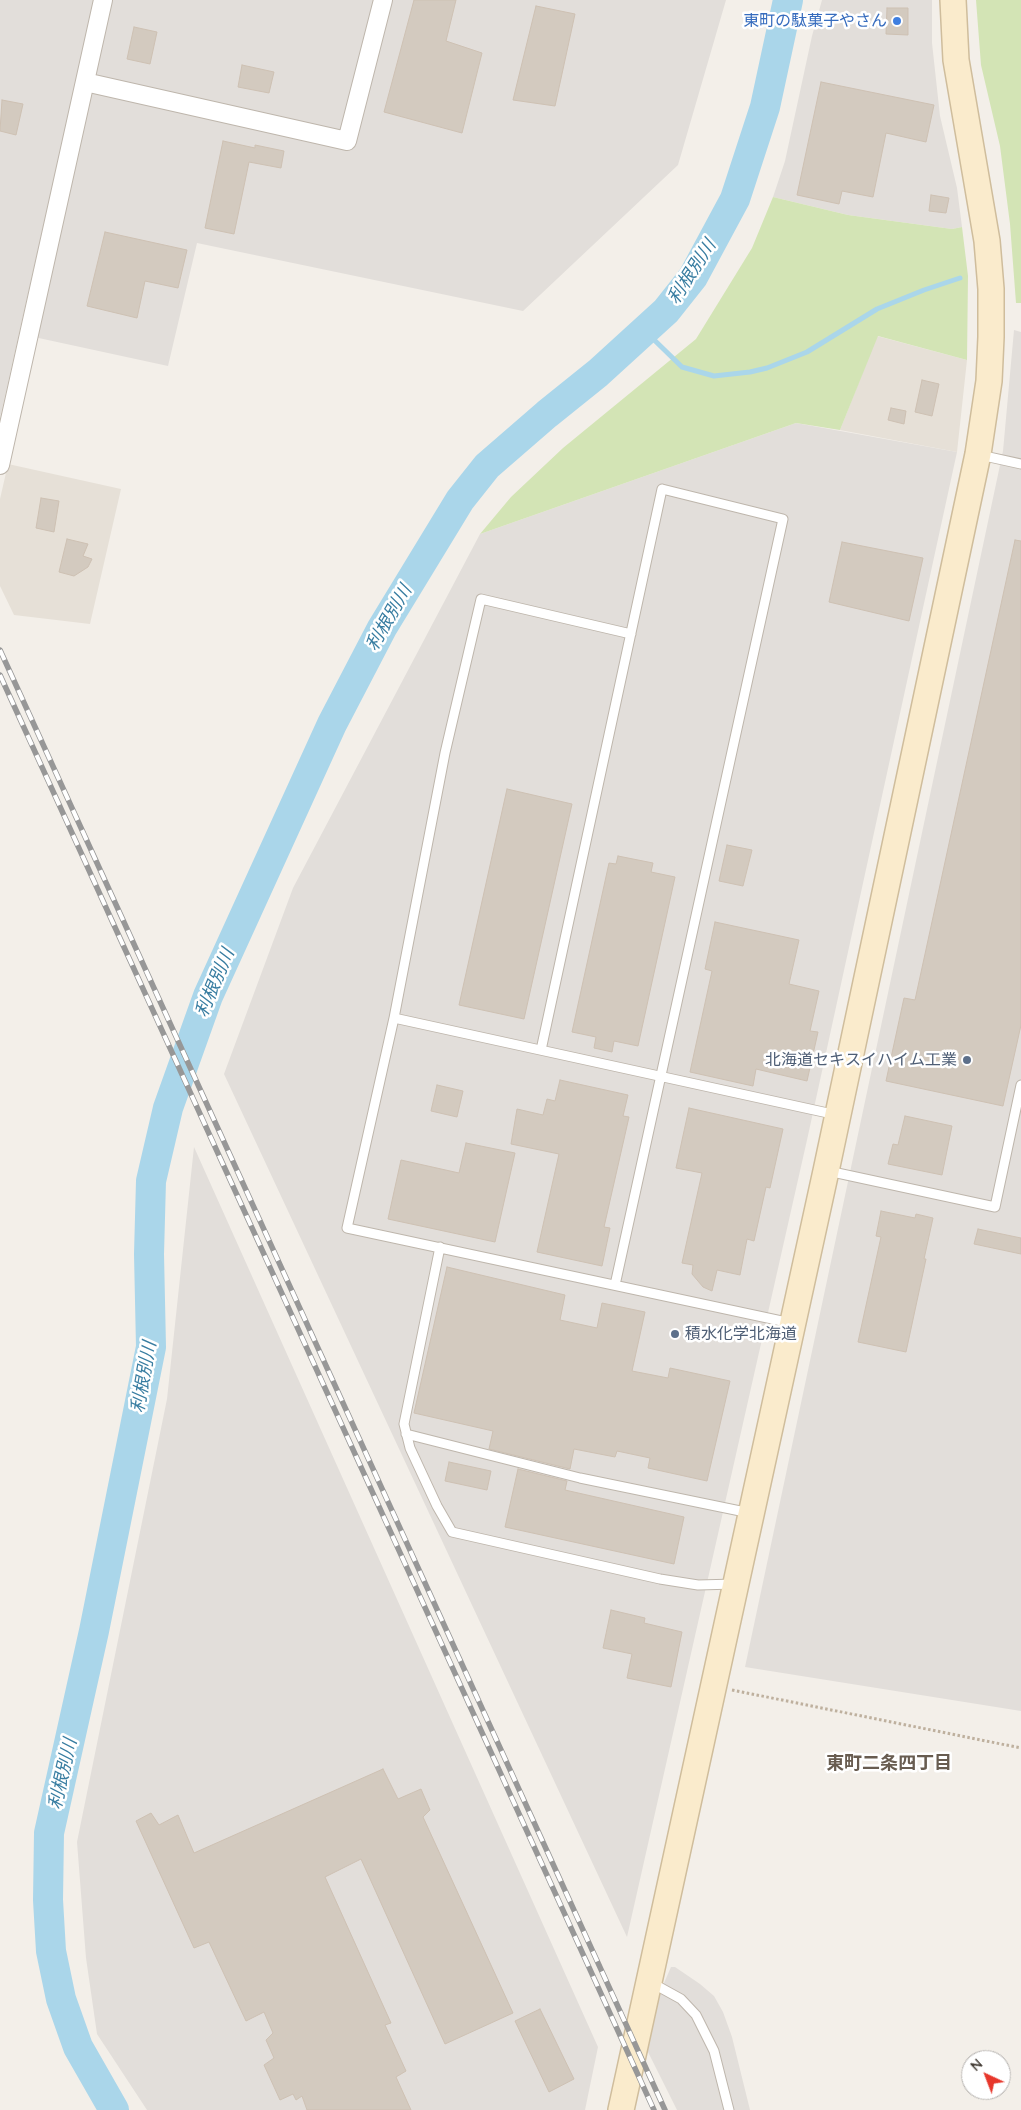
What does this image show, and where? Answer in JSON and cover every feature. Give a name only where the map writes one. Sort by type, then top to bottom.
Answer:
[{"type":"street","points":[[0,465],[103,0]]},
{"type":"street","points":[[85,82],[347,141],[382,0]]},
{"type":"street","points":[[621,2110],[826,1171],[978,454],[989,380],[991,289],[987,241],[956,60],[952,0]]},
{"type":"lane","points":[[978,454],[1021,464]]},
{"type":"lane","points":[[541,1050],[662,490],[783,519],[615,1285]]},
{"type":"lane","points":[[631,634],[481,599],[445,753],[394,1018],[347,1228],[793,1323]]},
{"type":"lane","points":[[394,1018],[837,1115]]},
{"type":"lane","points":[[826,1171],[995,1207],[1021,1085]]},
{"type":"lane","points":[[440,1247],[404,1424],[414,1456],[437,1506],[452,1532],[660,1579],[698,1585],[736,1584]]},
{"type":"lane","points":[[406,1434],[580,1478],[751,1514]]},
{"type":"lane","points":[[649,1982],[681,1999],[696,2015],[714,2051],[729,2110]]},
{"type":"path","points":[[714,1686],[1021,1748]]},
{"type":"shaded area","points":[[0,0],[94,0],[0,418]]},
{"type":"shaded area","points":[[112,0],[726,0],[678,165],[523,311],[197,243],[168,366],[34,337]]},
{"type":"shaded area","points":[[822,0],[932,0],[932,43],[940,116],[957,188],[962,227],[952,229],[848,215],[773,197],[785,161],[812,36]]},
{"type":"shaded area","points":[[1014,330],[1021,332],[1021,1711],[745,1667],[1003,451]]},
{"type":"shaded area","points":[[877,336],[967,360],[957,452],[840,430]]},
{"type":"shaded area","points":[[796,423],[957,452],[807,1140],[627,1937],[224,1074],[293,888],[480,534]]},
{"type":"shaded area","points":[[8,464],[121,489],[90,624],[14,615],[0,586],[0,499]]},
{"type":"shaded area","points":[[194,1147],[598,2047],[585,2110],[147,2110],[97,2034],[86,1958],[77,1842],[167,1399]]},
{"type":"shaded area","points":[[671,1967],[675,1967],[714,1996],[723,2012],[732,2037],[750,2110],[677,2110],[645,2046],[657,1999]]},
{"type":"green space","points":[[976,0],[1021,0],[1021,303],[1016,303],[1010,224],[1000,146],[981,65]]},
{"type":"green space","points":[[773,197],[848,215],[952,229],[962,227],[968,276],[967,360],[878,336],[840,430],[796,423],[480,534],[511,497],[563,448],[696,339],[752,248]]},
{"type":"building","points":[[414,0],[456,0],[446,41],[482,53],[462,133],[384,112]]},
{"type":"building","points":[[536,6],[575,14],[555,106],[513,100]]},
{"type":"building","name":"東町の駄菓子やさん","points":[[887,8],[908,8],[908,35],[886,34]]},
{"type":"building","points":[[134,27],[157,32],[150,64],[127,59]]},
{"type":"building","points":[[242,65],[274,72],[269,93],[238,87]]},
{"type":"building","points":[[821,82],[934,105],[926,142],[886,133],[873,197],[842,191],[839,204],[797,195]]},
{"type":"building","points":[[2,100],[23,104],[16,135],[0,131]]},
{"type":"building","points":[[223,141],[255,148],[255,145],[284,151],[281,168],[249,162],[234,234],[205,228]]},
{"type":"building","points":[[931,195],[949,198],[946,213],[929,211]]},
{"type":"building","points":[[105,232],[187,250],[178,288],[145,281],[137,318],[87,306]]},
{"type":"building","points":[[922,380],[939,384],[932,416],[915,412]]},
{"type":"building","points":[[891,408],[906,411],[904,424],[888,420]]},
{"type":"building","points":[[41,498],[59,501],[54,532],[36,528]]},
{"type":"building","points":[[67,539],[88,544],[83,556],[92,559],[88,567],[74,576],[59,572]]},
{"type":"building","points":[[1015,540],[1021,541],[1021,1025],[1003,1106],[886,1081],[904,998],[915,1000]]},
{"type":"building","points":[[842,542],[923,558],[909,621],[829,602]]},
{"type":"building","points":[[507,789],[572,804],[524,1019],[459,1005]]},
{"type":"building","points":[[727,845],[752,850],[743,886],[719,881]]},
{"type":"building","points":[[618,856],[653,863],[651,872],[675,877],[638,1046],[614,1041],[612,1052],[594,1048],[596,1037],[572,1032],[609,863],[616,864]]},
{"type":"building","points":[[715,922],[799,940],[789,984],[819,991],[810,1031],[818,1032],[807,1081],[756,1069],[753,1086],[690,1072],[712,971],[705,969]]},
{"type":"building","points":[[560,1080],[628,1095],[623,1116],[629,1117],[604,1227],[610,1228],[602,1266],[537,1252],[559,1154],[511,1144],[517,1109],[543,1115],[547,1099],[555,1101]]},
{"type":"building","points":[[437,1085],[463,1091],[457,1117],[431,1111]]},
{"type":"building","points":[[689,1108],[783,1129],[770,1188],[766,1187],[754,1241],[747,1239],[740,1275],[717,1270],[712,1291],[703,1287],[692,1274],[693,1265],[682,1263],[702,1173],[676,1168]]},
{"type":"building","points":[[905,1116],[952,1126],[942,1175],[888,1164],[893,1144],[898,1145]]},
{"type":"building","points":[[466,1143],[515,1153],[495,1242],[388,1219],[401,1160],[459,1173]]},
{"type":"building","points":[[881,1211],[915,1218],[916,1214],[933,1218],[906,1352],[858,1342],[881,1237],[876,1236]]},
{"type":"building","points":[[978,1229],[1021,1238],[1021,1254],[974,1244]]},
{"type":"building","points":[[447,1267],[565,1295],[560,1320],[597,1328],[602,1303],[645,1312],[632,1371],[668,1378],[670,1368],[730,1381],[707,1481],[648,1468],[650,1458],[617,1451],[615,1457],[574,1449],[570,1469],[489,1449],[493,1431],[414,1413]]},
{"type":"building","points":[[449,1462],[491,1471],[487,1490],[445,1481]]},
{"type":"building","points":[[518,1469],[567,1481],[565,1490],[684,1517],[674,1564],[505,1527]]},
{"type":"building","points":[[611,1610],[645,1618],[644,1623],[682,1632],[671,1687],[627,1678],[632,1654],[603,1648]]},
{"type":"building","points":[[383,1769],[398,1799],[421,1789],[430,1810],[423,1817],[513,2013],[445,2044],[361,1859],[325,1877],[391,2023],[385,2025],[406,2071],[396,2077],[411,2110],[307,2110],[302,2096],[296,2100],[293,2094],[280,2100],[264,2065],[274,2058],[266,2040],[273,2033],[264,2012],[246,2021],[209,1942],[194,1948],[136,1821],[151,1813],[159,1825],[178,1815],[194,1853]]},
{"type":"building","points":[[540,2009],[574,2079],[549,2092],[515,2021]]},
{"type":"waterway","name":"利根別川","points":[[114,2110],[78,2047],[61,1999],[51,1951],[48,1900],[49,1833],[94,1631],[151,1347],[149,1254],[151,1181],[168,1108],[208,996],[332,724],[382,628],[460,500],[487,466],[598,373],[666,311],[693,277],[735,199],[765,107],[788,0]]},
{"type":"waterway","points":[[645,331],[682,367],[714,376],[750,372],[767,368],[807,352],[877,309],[960,278]]},
{"type":"railway","points":[[0,650],[665,2110]]},
{"type":"railway","points":[[0,675],[654,2110]]},
{"type":"place","name":"東町の駄菓子やさん","points":[[897,21]]},
{"type":"place","name":"北海道セキスイハイム工業","points":[[967,1060]]},
{"type":"place","name":"積水化学北海道","points":[[675,1334]]},
{"type":"district","name":"東町二条四丁目","points":[[889,1764]]}]
